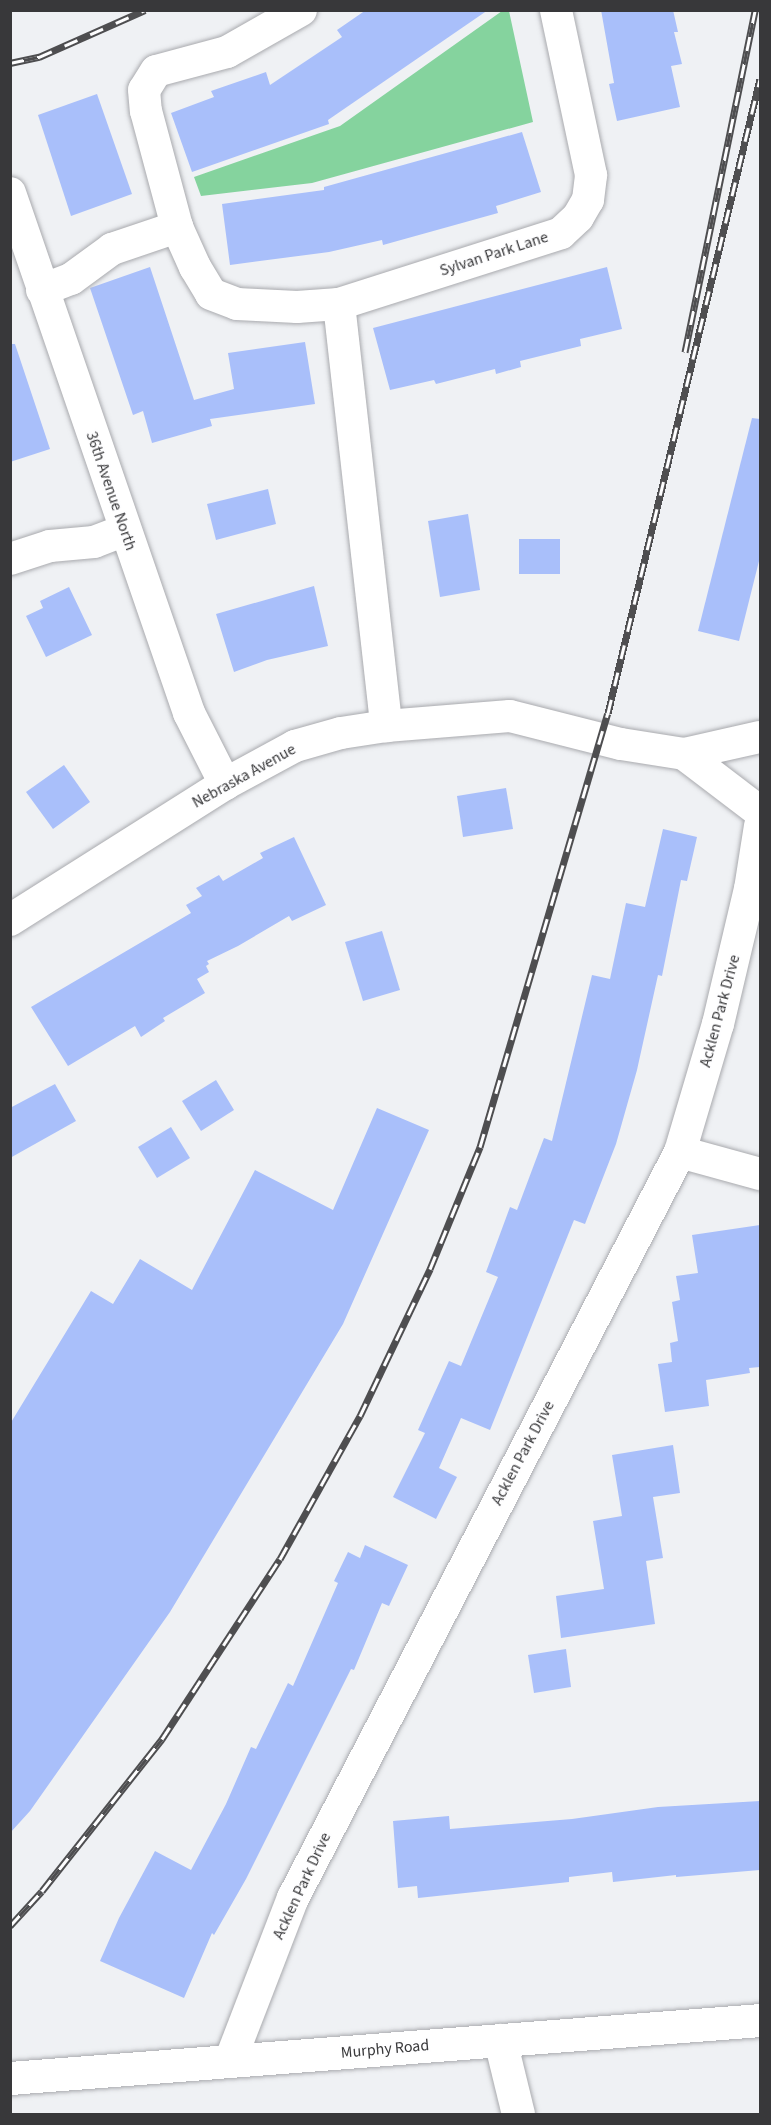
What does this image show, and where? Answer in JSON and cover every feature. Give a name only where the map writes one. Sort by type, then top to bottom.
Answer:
[{"type":"main road","name":"Murphy Road","points":[[10,2078],[760,2020]]},
{"type":"main road","points":[[500,2040],[518,2115]]},
{"type":"street","name":"Sylvan Park Lane","points":[[301,10],[227,52],[156,71],[144,90],[149,121],[177,227],[195,267],[211,294],[237,304],[297,307],[339,304],[561,233],[578,217],[588,200],[591,174],[556,10]]},
{"type":"street","name":"36th Avenue North","points":[[10,193],[124,530],[189,713],[225,784]]},
{"type":"street","points":[[42,290],[71,279],[112,249],[177,227]]},
{"type":"street","points":[[339,304],[386,726]]},
{"type":"street","points":[[10,559],[50,546],[93,542],[124,530]]},
{"type":"street","name":"Nebraska Avenue","points":[[10,920],[225,784],[295,746],[341,734],[386,726],[510,716],[621,744],[684,754]]},
{"type":"street","points":[[684,754],[760,737]]},
{"type":"street","points":[[684,754],[760,812]]},
{"type":"street","name":"Acklen Park Drive","points":[[230,2061],[293,1898],[680,1152],[718,1024],[750,889],[760,826]]},
{"type":"street","points":[[680,1152],[760,1174]]},
{"type":"green space","points":[[502,11],[509,11],[533,122],[312,183],[201,196],[194,177],[340,126]]},
{"type":"building","points":[[366,10],[488,10],[328,120],[329,124],[192,172],[171,113],[214,97],[211,91],[266,72],[270,85],[342,37],[337,30]]},
{"type":"building","points":[[601,10],[673,10],[678,32],[674,32],[682,64],[671,66],[680,107],[617,121],[609,84],[614,83]]},
{"type":"building","points":[[97,94],[132,194],[71,216],[38,115]]},
{"type":"building","points":[[522,132],[541,192],[496,206],[498,213],[383,245],[382,240],[329,252],[230,265],[222,204],[324,190],[324,187]]},
{"type":"building","points":[[150,267],[194,400],[234,389],[228,353],[305,342],[315,404],[210,419],[212,426],[152,443],[143,411],[133,415],[90,288]]},
{"type":"building","points":[[607,267],[622,329],[580,339],[581,346],[520,361],[521,367],[496,374],[495,369],[436,384],[434,380],[390,390],[373,328]]},
{"type":"building","points":[[10,344],[15,344],[50,449],[10,462]]},
{"type":"building","points":[[752,418],[760,419],[760,557],[739,641],[698,631]]},
{"type":"building","points":[[268,489],[276,524],[216,540],[207,504]]},
{"type":"building","points":[[468,514],[480,590],[440,597],[428,521]]},
{"type":"building","points":[[519,539],[560,539],[560,574],[519,574]]},
{"type":"building","points":[[314,586],[328,646],[267,660],[234,672],[216,614]]},
{"type":"building","points":[[69,587],[92,635],[46,657],[26,616],[43,608],[40,601]]},
{"type":"building","points":[[64,765],[90,802],[53,829],[26,792]]},
{"type":"building","points":[[506,788],[513,829],[463,837],[457,796]]},
{"type":"building","points":[[663,829],[697,837],[687,881],[681,880],[662,976],[658,975],[637,1070],[616,1144],[585,1224],[574,1220],[490,1430],[461,1418],[439,1468],[457,1477],[436,1519],[393,1497],[425,1433],[418,1430],[449,1361],[461,1366],[498,1277],[486,1272],[510,1207],[517,1210],[544,1138],[552,1141],[592,975],[610,979],[626,903],[645,907]]},
{"type":"building","points":[[294,837],[326,905],[292,921],[289,916],[207,961],[209,964],[206,966],[209,972],[197,979],[205,993],[163,1018],[165,1021],[141,1037],[135,1026],[68,1066],[31,1007],[191,913],[186,905],[202,896],[196,888],[219,875],[223,881],[263,858],[260,853]]},
{"type":"building","points":[[382,931],[400,990],[363,1001],[345,942]]},
{"type":"building","points":[[216,1080],[234,1110],[201,1131],[182,1101]]},
{"type":"building","points":[[55,1084],[76,1121],[10,1158],[10,1108]]},
{"type":"building","points":[[377,1108],[429,1130],[343,1324],[170,1612],[30,1811],[10,1833],[10,1424],[91,1291],[113,1304],[140,1259],[192,1290],[255,1170],[333,1210]]},
{"type":"building","points":[[171,1127],[190,1158],[157,1178],[138,1147]]},
{"type":"building","points":[[760,1225],[760,1367],[749,1368],[750,1373],[706,1380],[709,1406],[665,1412],[658,1364],[672,1362],[670,1343],[678,1341],[672,1302],[680,1300],[676,1276],[698,1273],[692,1235]]},
{"type":"building","points":[[673,1445],[680,1493],[653,1497],[663,1558],[646,1561],[655,1624],[561,1638],[556,1596],[604,1589],[593,1521],[622,1516],[612,1455]]},
{"type":"building","points":[[365,1545],[408,1565],[389,1606],[382,1603],[354,1670],[351,1669],[246,1879],[214,1935],[212,1933],[184,1998],[100,1961],[119,1918],[155,1851],[191,1870],[226,1804],[251,1747],[256,1749],[288,1683],[293,1686],[338,1583],[334,1581],[348,1552],[360,1558]]},
{"type":"building","points":[[566,1649],[571,1687],[534,1693],[528,1655]]},
{"type":"building","points":[[760,1801],[760,1870],[676,1877],[676,1875],[613,1882],[612,1872],[569,1877],[569,1882],[418,1898],[417,1886],[398,1888],[393,1821],[449,1816],[450,1829],[572,1819],[658,1807]]},
{"type":"railway","points":[[10,63],[39,57],[145,10]]},
{"type":"railway","points":[[685,352],[755,10]]},
{"type":"railway","points":[[10,1926],[42,1891],[162,1739],[280,1559],[360,1416],[430,1269],[480,1147],[608,713],[760,79]]}]
